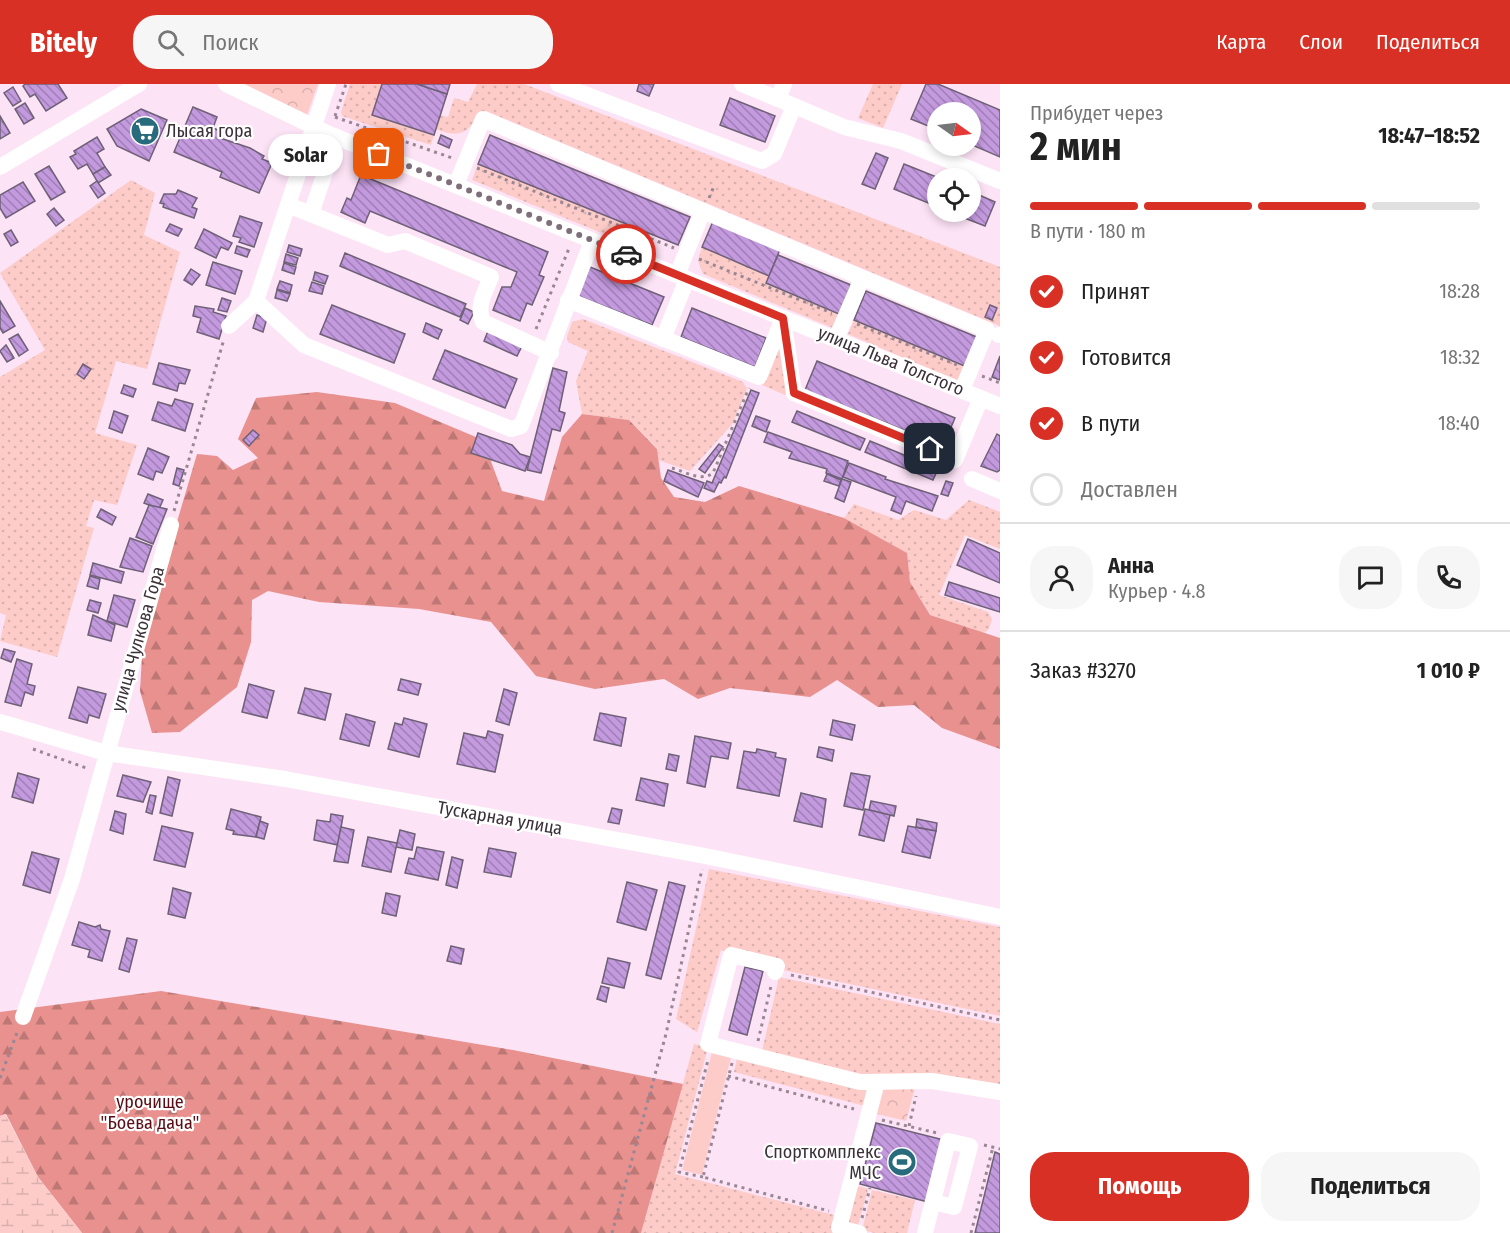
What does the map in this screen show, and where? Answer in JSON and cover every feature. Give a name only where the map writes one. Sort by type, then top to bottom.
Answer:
[{"type":"street","points":[[0,167],[140,84]]},
{"type":"street","name":"улица Льва Толстого","points":[[226,84],[327,133],[1000,406]]},
{"type":"street","points":[[311,214],[327,133],[328,84]]},
{"type":"street","points":[[558,84],[762,161],[774,154],[794,106]]},
{"type":"street","points":[[742,84],[781,91],[794,106],[844,127],[901,141],[1000,182]]},
{"type":"street","points":[[456,185],[483,119],[987,330],[962,390]]},
{"type":"street","points":[[229,326],[256,301],[288,205],[327,133]]},
{"type":"street","points":[[288,205],[388,245],[405,241],[491,277],[480,304],[479,314],[483,322],[551,353]]},
{"type":"street","points":[[663,339],[682,277],[686,253],[703,211]]},
{"type":"street","points":[[256,301],[304,345],[511,429],[521,426],[551,353],[568,300],[592,241]]},
{"type":"street","points":[[836,339],[862,278]]},
{"type":"street","points":[[568,300],[759,377],[783,318]]},
{"type":"street","points":[[783,318],[794,393],[955,460],[981,398]]},
{"type":"street","points":[[972,479],[1000,491]]},
{"type":"street","name":"улица Чулкова Гора","points":[[23,1017],[72,879],[171,525]]},
{"type":"street","name":"Тускарная улица","points":[[0,722],[106,753],[285,779],[705,856],[1000,917]]},
{"type":"street","points":[[775,972],[777,966],[731,955],[708,1044],[860,1082],[920,1082],[1000,1092]]},
{"type":"street","points":[[859,1233],[839,1228],[877,1082]]},
{"type":"street","points":[[925,1233],[933,1202]]},
{"type":"path","points":[[327,133],[346,84]]},
{"type":"path","points":[[335,117],[425,147],[1000,383]]},
{"type":"path","points":[[530,343],[575,234]]},
{"type":"path","points":[[171,525],[229,326]]},
{"type":"path","points":[[672,468],[700,477],[707,477],[713,473],[755,375]]},
{"type":"path","points":[[22,746],[102,773]]},
{"type":"path","points":[[612,1233],[666,1034],[705,856]]},
{"type":"path","points":[[754,1056],[775,972],[1000,1020]]},
{"type":"path","points":[[0,1078],[23,1017]]},
{"type":"path","points":[[711,1045],[679,1172],[842,1214]]},
{"type":"path","points":[[703,1177],[735,1051]]},
{"type":"path","points":[[729,1076],[869,1113]]},
{"type":"path","points":[[909,1126],[920,1082]]},
{"type":"path","points":[[971,1233],[993,1148]]},
{"type":"path","points":[[859,1233],[870,1188]]},
{"type":"green space","points":[[238,84],[318,84],[306,118]]},
{"type":"green space","points":[[350,84],[382,84],[373,115],[434,135],[431,145],[342,116],[341,112]]},
{"type":"green space","points":[[477,84],[524,84],[1000,267],[1000,326],[486,111],[477,115],[470,127],[461,133],[455,134],[436,129],[440,115],[448,117],[454,98],[468,102]]},
{"type":"green space","points":[[873,84],[902,84],[883,128],[858,118]]},
{"type":"green space","points":[[478,164],[650,234],[643,250],[472,180]]},
{"type":"green space","points":[[131,180],[155,193],[144,235],[180,252],[147,369],[116,361],[95,433],[137,445],[117,505],[94,500],[86,526],[94,528],[57,657],[0,641],[6,615],[0,613],[0,377],[45,350],[0,273]]},
{"type":"green space","points":[[702,247],[769,276],[766,283],[839,314],[833,328],[703,274],[698,261]]},
{"type":"green space","points":[[583,319],[743,382],[747,389],[733,423],[690,471],[658,460],[657,448],[629,420],[582,414],[576,381],[588,351],[568,342],[567,336],[572,322]]},
{"type":"green space","points":[[854,320],[967,367],[960,382],[848,334]]},
{"type":"green space","points":[[780,348],[788,390],[785,395],[762,385],[777,349]]},
{"type":"green space","points":[[317,392],[395,403],[483,440],[502,491],[544,501],[562,437],[582,414],[629,420],[657,449],[661,478],[674,497],[705,502],[739,486],[844,518],[907,553],[910,582],[930,615],[1000,638],[1000,749],[942,728],[914,705],[878,707],[837,680],[810,697],[730,688],[698,699],[664,679],[595,689],[536,676],[491,622],[419,609],[319,602],[268,591],[252,600],[251,642],[237,687],[180,732],[152,733],[140,691],[143,637],[197,454],[217,456],[233,470],[258,458],[238,439],[256,398]]},
{"type":"green space","points":[[969,500],[1000,512],[1000,549],[965,535],[939,595],[988,612],[992,619],[989,629],[984,633],[930,615],[910,582],[906,553],[844,518],[854,504],[898,520],[914,510],[946,520]]},
{"type":"green space","points":[[709,869],[1000,927],[1000,1016],[783,970],[784,965],[721,950],[697,1032],[676,1019]]},
{"type":"green space","points":[[779,977],[1000,1024],[1000,1084],[857,1076],[762,1051]]},
{"type":"green space","name":"урочище \"Боева дача\"","points":[[161,991],[513,1050],[683,1084],[641,1233],[82,1233],[38,1177],[6,1114],[0,1116],[0,1012]]},
{"type":"green space","points":[[694,1044],[708,1047],[675,1174],[838,1216],[840,1233],[641,1233]]},
{"type":"green space","points":[[713,1048],[732,1053],[702,1175],[682,1170]]},
{"type":"green space","points":[[737,1058],[869,1089],[865,1106],[734,1072]]},
{"type":"green space","points":[[915,1088],[906,1121],[873,1113],[879,1089]]},
{"type":"green space","points":[[5,1114],[38,1177],[82,1233],[0,1233],[0,1116]]},
{"type":"green space","points":[[854,1185],[868,1189],[857,1229],[843,1226]]},
{"type":"green space","points":[[872,1190],[915,1200],[907,1233],[875,1233],[862,1230]]},
{"type":"building","points":[[25,84],[58,84],[67,98],[46,111],[35,94],[30,97],[23,86]]},
{"type":"building","points":[[382,84],[417,84],[447,94],[434,135],[372,115]]},
{"type":"building","points":[[417,84],[450,84],[447,94]]},
{"type":"building","points":[[639,84],[654,84],[649,96],[637,91]]},
{"type":"building","points":[[926,84],[938,84],[981,102],[927,102],[927,126],[911,119]]},
{"type":"building","points":[[13,87],[21,101],[13,106],[4,93]]},
{"type":"building","points":[[730,98],[775,116],[765,142],[720,125]]},
{"type":"building","points":[[981,102],[1000,110],[1000,157],[981,149]]},
{"type":"building","points":[[25,103],[34,118],[24,124],[15,109]]},
{"type":"building","points":[[193,107],[217,117],[213,128],[223,132],[220,138],[250,148],[264,156],[262,159],[272,163],[259,193],[220,177],[222,172],[174,152]]},
{"type":"building","points":[[141,109],[167,120],[149,161],[117,146],[107,129]]},
{"type":"building","points":[[0,116],[10,133],[0,139]]},
{"type":"building","points":[[441,135],[452,140],[449,148],[438,143]]},
{"type":"building","points":[[490,135],[690,217],[678,245],[478,164]]},
{"type":"building","points":[[97,137],[104,149],[97,153],[105,167],[93,174],[87,164],[78,169],[70,157],[76,154],[74,151]]},
{"type":"building","points":[[876,153],[888,158],[875,189],[862,184]]},
{"type":"building","points":[[904,164],[927,173],[927,202],[894,189]]},
{"type":"building","points":[[49,166],[65,192],[51,200],[35,174]]},
{"type":"building","points":[[105,167],[111,175],[98,183],[93,174]]},
{"type":"building","points":[[361,175],[548,252],[539,275],[544,277],[532,305],[527,303],[520,321],[493,310],[502,287],[511,287],[517,272],[370,211],[365,223],[341,212],[347,198],[351,200]]},
{"type":"building","points":[[97,181],[105,193],[98,198],[90,186]]},
{"type":"building","points":[[23,182],[35,201],[6,218],[0,208],[0,195]]},
{"type":"building","points":[[178,190],[197,198],[192,207],[197,209],[194,218],[163,207],[164,204],[160,203],[164,194],[176,194]]},
{"type":"building","points":[[981,196],[995,202],[985,226],[975,222],[981,222]]},
{"type":"building","points":[[54,208],[64,220],[56,226],[47,214]]},
{"type":"building","points":[[240,216],[262,223],[254,247],[239,242],[241,238],[233,236]]},
{"type":"building","points":[[714,219],[781,247],[769,276],[702,247]]},
{"type":"building","points":[[170,224],[182,229],[178,236],[166,231]]},
{"type":"building","points":[[204,229],[232,243],[228,250],[221,247],[216,258],[195,248]]},
{"type":"building","points":[[11,230],[18,242],[11,246],[4,234]]},
{"type":"building","points":[[289,245],[302,249],[300,256],[287,252]]},
{"type":"building","points":[[237,246],[250,250],[247,257],[235,253]]},
{"type":"building","points":[[345,253],[466,304],[460,317],[340,266]]},
{"type":"building","points":[[286,254],[298,258],[296,265],[284,262]]},
{"type":"building","points":[[778,255],[851,285],[839,314],[766,283]]},
{"type":"building","points":[[213,262],[242,271],[235,294],[206,285]]},
{"type":"building","points":[[284,263],[296,267],[294,274],[282,270]]},
{"type":"building","points":[[590,267],[664,297],[652,325],[578,296]]},
{"type":"building","points":[[191,269],[200,275],[192,285],[184,280]]},
{"type":"building","points":[[315,272],[328,276],[325,284],[313,280]]},
{"type":"building","points":[[280,281],[292,285],[290,293],[277,289]]},
{"type":"building","points":[[312,282],[324,286],[322,294],[309,291]]},
{"type":"building","points":[[277,290],[290,294],[287,301],[275,298]]},
{"type":"building","points":[[866,291],[979,338],[967,367],[854,320]]},
{"type":"building","points":[[222,298],[231,301],[227,312],[218,310]]},
{"type":"building","points":[[0,301],[15,326],[3,333],[0,328]]},
{"type":"building","points":[[332,305],[405,334],[394,363],[320,334]]},
{"type":"building","points":[[990,305],[997,308],[992,320],[985,317]]},
{"type":"building","points":[[195,306],[214,309],[213,312],[226,316],[219,339],[197,332],[201,318],[193,316]]},
{"type":"building","points":[[465,308],[474,312],[468,324],[460,320]]},
{"type":"building","points":[[692,308],[766,338],[755,367],[681,337]]},
{"type":"building","points":[[257,315],[267,318],[263,332],[253,328]]},
{"type":"building","points":[[426,323],[442,330],[438,339],[423,332]]},
{"type":"building","points":[[488,331],[522,346],[517,356],[484,341]]},
{"type":"building","points":[[18,334],[28,350],[19,356],[9,339]]},
{"type":"building","points":[[6,345],[14,358],[7,362],[0,351]]},
{"type":"building","points":[[445,350],[517,379],[505,408],[433,379]]},
{"type":"building","points":[[1000,356],[1000,380],[992,377]]},
{"type":"building","points":[[817,361],[955,418],[943,446],[805,390]]},
{"type":"building","points":[[159,363],[190,370],[185,384],[179,383],[177,391],[153,384]]},
{"type":"building","points":[[83,364],[91,369],[84,379],[77,374]]},
{"type":"building","points":[[553,368],[567,372],[559,411],[565,413],[560,431],[552,429],[541,473],[527,470]]},
{"type":"building","points":[[124,385],[136,389],[133,397],[121,393]]},
{"type":"building","points":[[751,390],[759,393],[726,478],[724,477],[721,483],[719,482],[714,492],[704,488],[707,481],[712,483]]},
{"type":"building","points":[[175,399],[193,404],[185,431],[152,420],[158,402],[172,406]]},
{"type":"building","points":[[114,411],[128,416],[122,433],[109,428]]},
{"type":"building","points":[[797,411],[865,439],[860,450],[792,422]]},
{"type":"building","points":[[756,416],[770,421],[766,432],[752,426]]},
{"type":"building","points":[[253,430],[259,435],[249,446],[243,440]]},
{"type":"building","points":[[768,432],[848,461],[842,479],[826,473],[827,469],[789,458],[792,452],[764,442]]},
{"type":"building","points":[[478,433],[512,445],[520,454],[530,457],[525,471],[471,453]]},
{"type":"building","points":[[997,434],[1000,436],[1000,470],[997,472],[981,466]]},
{"type":"building","points":[[870,441],[938,469],[933,480],[865,452]]},
{"type":"building","points":[[719,444],[723,447],[705,473],[699,469]]},
{"type":"building","points":[[148,448],[169,457],[162,473],[156,471],[153,480],[138,474]]},
{"type":"building","points":[[849,463],[886,477],[885,479],[938,496],[932,511],[906,501],[901,514],[891,510],[896,497],[843,477]]},
{"type":"building","points":[[177,468],[184,470],[179,486],[173,484]]},
{"type":"building","points":[[668,470],[704,483],[698,497],[664,481]]},
{"type":"building","points":[[827,474],[841,480],[839,486],[824,481]]},
{"type":"building","points":[[842,479],[851,482],[844,502],[835,498]]},
{"type":"building","points":[[946,481],[953,483],[948,496],[941,494]]},
{"type":"building","points":[[148,494],[163,500],[159,509],[144,503]]},
{"type":"building","points":[[149,505],[167,509],[153,544],[136,537]]},
{"type":"building","points":[[101,509],[116,517],[112,525],[97,517]]},
{"type":"building","points":[[130,538],[152,546],[143,572],[120,567]]},
{"type":"building","points":[[968,539],[1000,553],[1000,583],[957,565]]},
{"type":"building","points":[[93,563],[124,572],[121,583],[90,575]]},
{"type":"building","points":[[90,576],[100,579],[98,589],[87,586]]},
{"type":"building","points":[[949,582],[1000,598],[1000,612],[945,595]]},
{"type":"building","points":[[114,595],[135,600],[127,627],[107,621]]},
{"type":"building","points":[[90,600],[101,603],[98,613],[87,610]]},
{"type":"building","points":[[93,615],[115,625],[111,641],[88,635]]},
{"type":"building","points":[[4,649],[15,652],[11,662],[1,658]]},
{"type":"building","points":[[17,659],[32,664],[27,684],[35,686],[33,695],[25,692],[21,706],[5,702]]},
{"type":"building","points":[[401,679],[421,684],[418,695],[398,690]]},
{"type":"building","points":[[249,684],[274,691],[267,718],[242,712]]},
{"type":"building","points":[[78,687],[106,694],[99,718],[89,715],[87,723],[69,718]]},
{"type":"building","points":[[305,688],[331,694],[325,720],[298,713]]},
{"type":"building","points":[[504,689],[517,693],[509,725],[496,721]]},
{"type":"building","points":[[600,713],[626,718],[621,746],[594,740]]},
{"type":"building","points":[[346,714],[375,722],[369,746],[340,739]]},
{"type":"building","points":[[404,718],[427,724],[419,757],[388,749],[395,723],[402,725]]},
{"type":"building","points":[[833,720],[855,725],[852,740],[830,735]]},
{"type":"building","points":[[488,731],[503,735],[495,772],[457,764],[464,733],[486,738]]},
{"type":"building","points":[[695,736],[731,743],[728,759],[711,756],[705,787],[687,783]]},
{"type":"building","points":[[819,747],[834,750],[832,761],[817,757]]},
{"type":"building","points":[[757,749],[776,753],[775,757],[786,759],[779,796],[737,788],[744,751],[756,753]]},
{"type":"building","points":[[669,754],[679,756],[676,771],[666,769]]},
{"type":"building","points":[[18,773],[39,779],[33,803],[12,797]]},
{"type":"building","points":[[851,773],[870,776],[863,810],[844,806]]},
{"type":"building","points":[[123,775],[151,782],[143,802],[117,796]]},
{"type":"building","points":[[168,777],[180,780],[172,816],[160,813]]},
{"type":"building","points":[[641,778],[668,784],[664,806],[636,800]]},
{"type":"building","points":[[801,793],[826,799],[822,827],[794,821]]},
{"type":"building","points":[[150,795],[156,796],[152,814],[146,812]]},
{"type":"building","points":[[871,801],[896,806],[894,816],[869,810]]},
{"type":"building","points":[[612,808],[622,810],[619,824],[608,822]]},
{"type":"building","points":[[231,809],[261,817],[256,837],[233,834],[234,831],[226,829]]},
{"type":"building","points":[[865,809],[890,815],[884,841],[859,835]]},
{"type":"building","points":[[115,811],[126,814],[123,834],[110,830]]},
{"type":"building","points":[[331,814],[343,816],[338,845],[314,840],[317,820],[330,822]]},
{"type":"building","points":[[917,819],[937,823],[936,831],[916,827]]},
{"type":"building","points":[[260,821],[268,824],[264,839],[256,837]]},
{"type":"building","points":[[162,826],[193,833],[185,867],[154,860]]},
{"type":"building","points":[[908,826],[936,831],[930,858],[902,852]]},
{"type":"building","points":[[341,827],[354,830],[348,863],[334,861]]},
{"type":"building","points":[[400,830],[415,834],[412,850],[396,847]]},
{"type":"building","points":[[368,837],[397,843],[391,872],[362,866]]},
{"type":"building","points":[[417,847],[444,852],[438,880],[405,873],[409,858],[414,859]]},
{"type":"building","points":[[489,848],[516,853],[511,877],[484,872]]},
{"type":"building","points":[[32,852],[59,859],[50,893],[23,885]]},
{"type":"building","points":[[452,857],[463,860],[457,888],[446,885]]},
{"type":"building","points":[[627,882],[657,890],[646,930],[617,922]]},
{"type":"building","points":[[669,882],[685,886],[661,979],[646,975]]},
{"type":"building","points":[[173,888],[191,893],[185,918],[168,914]]},
{"type":"building","points":[[386,893],[400,896],[396,916],[382,913]]},
{"type":"building","points":[[79,922],[95,927],[100,925],[101,929],[110,931],[102,961],[88,957],[90,950],[72,945]]},
{"type":"building","points":[[127,938],[137,940],[129,972],[119,969]]},
{"type":"building","points":[[451,946],[464,949],[461,964],[447,961]]},
{"type":"building","points":[[608,958],[630,963],[624,988],[602,983]]},
{"type":"building","points":[[745,967],[763,971],[747,1035],[729,1030]]},
{"type":"building","points":[[601,986],[609,988],[606,1002],[597,999]]},
{"type":"building","name":"Спорткомплекс МЧС","points":[[876,1123],[944,1140],[928,1202],[860,1184]]},
{"type":"building","points":[[995,1152],[1000,1154],[1000,1233],[975,1233]]},
{"type":"way so far","points":[[379,154],[626,254]]},
{"type":"place","name":"Лысая гора","points":[[145,131]]},
{"type":"place","name":"Solar","points":[[379,154]]},
{"type":"place","name":"Спорткомплекс МЧС","points":[[902,1162]]},
{"type":"route","points":[[626,254],[783,318],[794,393],[930,449]]}]
